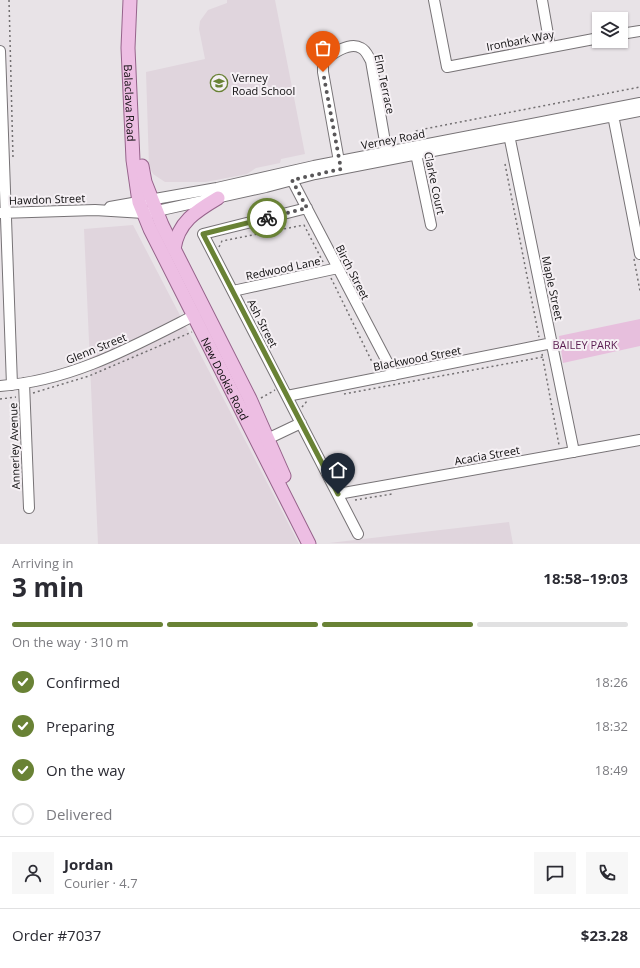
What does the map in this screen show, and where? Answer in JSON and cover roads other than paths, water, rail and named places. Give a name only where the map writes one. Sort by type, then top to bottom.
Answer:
[{"type":"main road","name":"Balaclava Road","points":[[130,2],[136,44],[142,172],[148,206]]},
{"type":"main road","points":[[174,249],[177,235],[183,223],[199,209],[218,198]]},
{"type":"main road","name":"New Dookie Road","points":[[148,206],[174,249],[223,344],[263,441],[309,544]]},
{"type":"main road","name":"New Dookie Road","points":[[148,206],[150,229],[194,315],[263,441],[283,474],[318,544]]},
{"type":"street","name":"Ironbark Way","points":[[434,0],[447,67],[592,39]]},
{"type":"street","points":[[542,0],[550,46]]},
{"type":"street","points":[[628,33],[640,31]]},
{"type":"street","name":"Elm Terrace","points":[[340,165],[323,72],[323,62],[330,55],[353,46],[360,47],[366,51],[370,61],[387,156]]},
{"type":"street","points":[[0,51],[3,212],[12,385]]},
{"type":"street","name":"Verney Road","points":[[612,113],[640,103]]},
{"type":"street","name":"Verney Road","points":[[148,206],[217,188],[412,150],[612,113],[640,111]]},
{"type":"street","points":[[612,113],[640,254]]},
{"type":"street","name":"Maple Street","points":[[509,133],[574,452]]},
{"type":"street","name":"Clarke Court","points":[[412,150],[431,225]]},
{"type":"street","name":"Verney Road","points":[[148,206],[218,198],[292,180],[340,165]]},
{"type":"street","name":"Birch Street","points":[[292,180],[394,375]]},
{"type":"street","name":"Hawdon Street","points":[[3,212],[94,210],[148,206]]},
{"type":"street","name":"Ash Street","points":[[307,208],[203,234],[358,534]]},
{"type":"street","name":"Redwood Lane","points":[[233,291],[338,268]]},
{"type":"street","name":"Glenn Street","points":[[0,386],[54,377],[84,368],[118,354],[194,315]]},
{"type":"street","name":"Blackwood Street","points":[[287,396],[552,343]]},
{"type":"street","name":"Annerley Avenue","points":[[24,383],[28,508]]},
{"type":"street","points":[[263,441],[301,423]]},
{"type":"street","name":"Acacia Street","points":[[338,494],[640,440]]},
{"type":"place","name":"Verney Road School","points":[[219,83]]},
{"type":"park label","name":"BAILEY PARK","points":[[585,344]]}]
